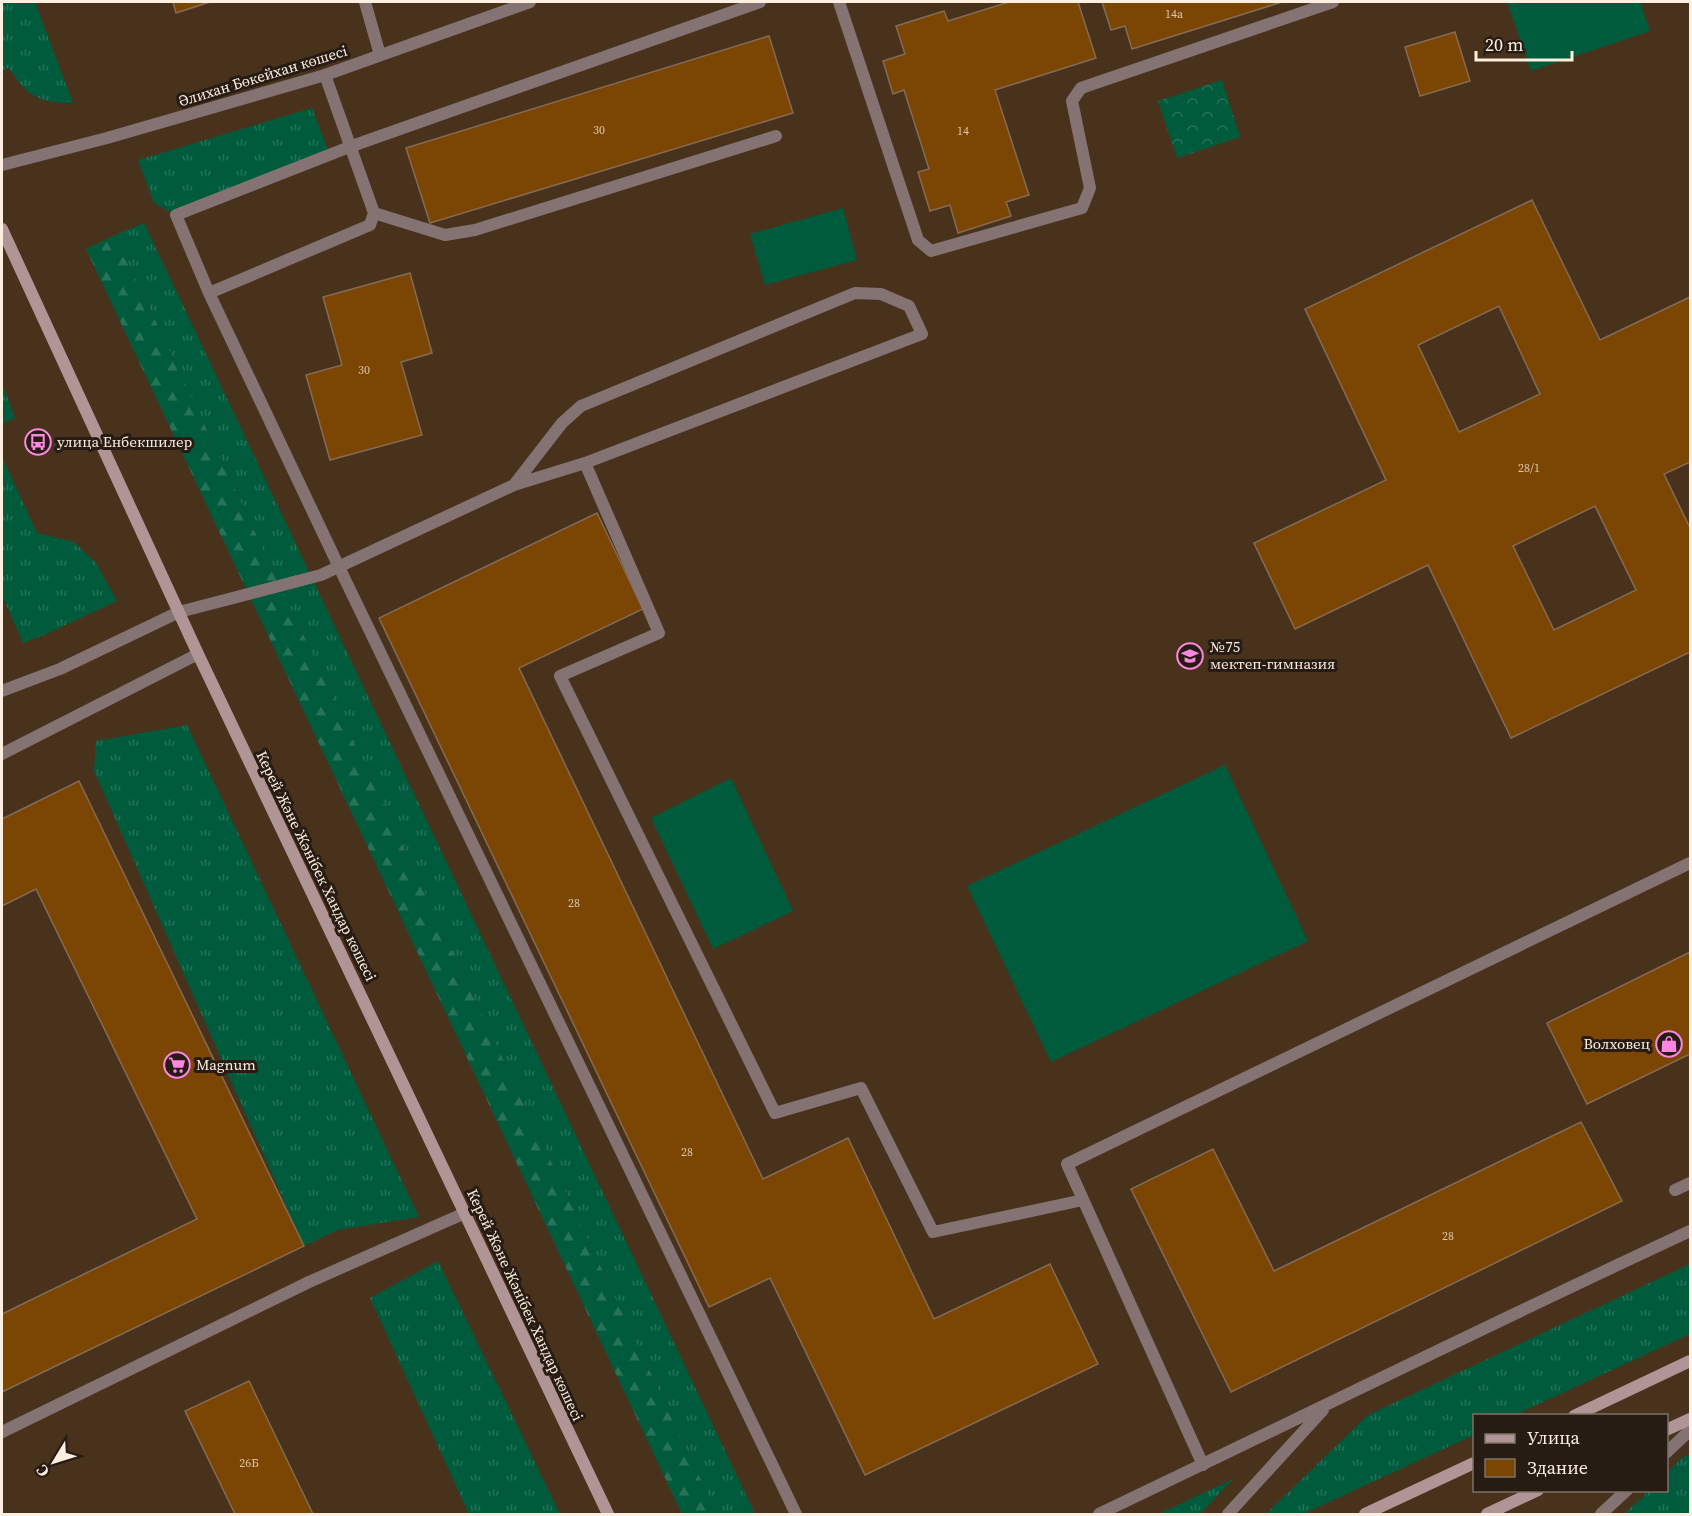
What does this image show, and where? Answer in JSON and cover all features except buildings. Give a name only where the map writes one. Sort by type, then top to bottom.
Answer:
[{"type":"main road","name":"Керей Және Жәнібек Хандар көшесі","points":[[2,229],[198,654],[608,1515]]},
{"type":"main road","points":[[1578,1414],[1690,1360]]},
{"type":"main road","points":[[1668,1429],[1690,1419]]},
{"type":"main road","points":[[1365,1515],[1473,1463]]},
{"type":"main road","points":[[1487,1515],[1536,1492]]},
{"type":"street","points":[[365,2],[380,55]]},
{"type":"street","name":"Әлихан Бөкейхан көшесі","points":[[2,165],[107,138],[325,75],[530,2]]},
{"type":"street","points":[[760,2],[352,146],[176,215],[209,293],[339,567],[796,1515]]},
{"type":"street","points":[[839,2],[918,240],[931,251],[1082,208],[1090,188],[1072,101],[1081,88],[1333,2]]},
{"type":"street","points":[[209,293],[370,225],[374,213],[325,75]]},
{"type":"street","points":[[374,213],[445,235],[475,230],[776,136]]},
{"type":"street","points":[[2,691],[60,669],[179,612],[321,575],[514,485],[585,463],[922,334],[909,306],[881,294],[855,292],[581,406],[562,423],[514,485]]},
{"type":"street","points":[[585,463],[659,633],[560,676],[775,1113],[861,1088],[933,1232],[1083,1200]]},
{"type":"street","points":[[2,754],[198,654]]},
{"type":"street","points":[[1203,1465],[1067,1164],[1690,862]]},
{"type":"street","points":[[1675,1190],[1690,1183]]},
{"type":"street","points":[[2,1432],[309,1282],[465,1213]]},
{"type":"street","points":[[1099,1515],[1690,1231]]},
{"type":"street","points":[[1228,1515],[1328,1405]]},
{"type":"street","points":[[1668,1451],[1690,1430]]},
{"type":"street","points":[[1602,1515],[1626,1492]]},
{"type":"green space","points":[[2,2],[35,2],[73,103],[61,103],[35,96],[22,85],[9,68],[3,70]]},
{"type":"green space","points":[[1507,2],[1640,2],[1650,31],[1531,71]]},
{"type":"green space","points":[[1222,80],[1240,137],[1177,158],[1158,101]]},
{"type":"green space","points":[[312,108],[330,155],[176,215],[154,203],[138,160]]},
{"type":"green space","points":[[843,208],[857,260],[765,285],[750,234]]},
{"type":"green space","points":[[144,223],[755,1514],[717,1514],[115,235]]},
{"type":"green space","points":[[115,235],[717,1514],[682,1514],[86,249]]},
{"type":"green space","points":[[2,383],[15,418],[2,424]]},
{"type":"green space","points":[[2,457],[37,533],[74,542],[96,563],[117,601],[23,643],[2,595]]},
{"type":"green space","points":[[187,725],[419,1217],[338,1230],[304,1246],[94,771],[96,741]]},
{"type":"green space","points":[[1225,765],[1308,941],[1051,1062],[967,886]]},
{"type":"green space","points":[[731,778],[793,911],[713,949],[651,818]]},
{"type":"green space","points":[[438,1261],[560,1514],[469,1514],[370,1298]]},
{"type":"green space","points":[[1690,1264],[1690,1334],[1517,1414],[1473,1414],[1473,1435],[1303,1514],[1266,1514],[1368,1415]]},
{"type":"green space","points":[[1690,1454],[1690,1514],[1624,1514],[1648,1492],[1668,1492],[1668,1472],[1683,1457]]},
{"type":"green space","points":[[1233,1479],[1200,1514],[1159,1514]]},
{"type":"place","name":"улица Енбекшилер","points":[[38,442]]},
{"type":"place","name":"№75 мектеп-гимназия","points":[[1190,656]]},
{"type":"place","name":"Волховец","points":[[1669,1044]]},
{"type":"place","name":"Magnum","points":[[177,1065]]}]
